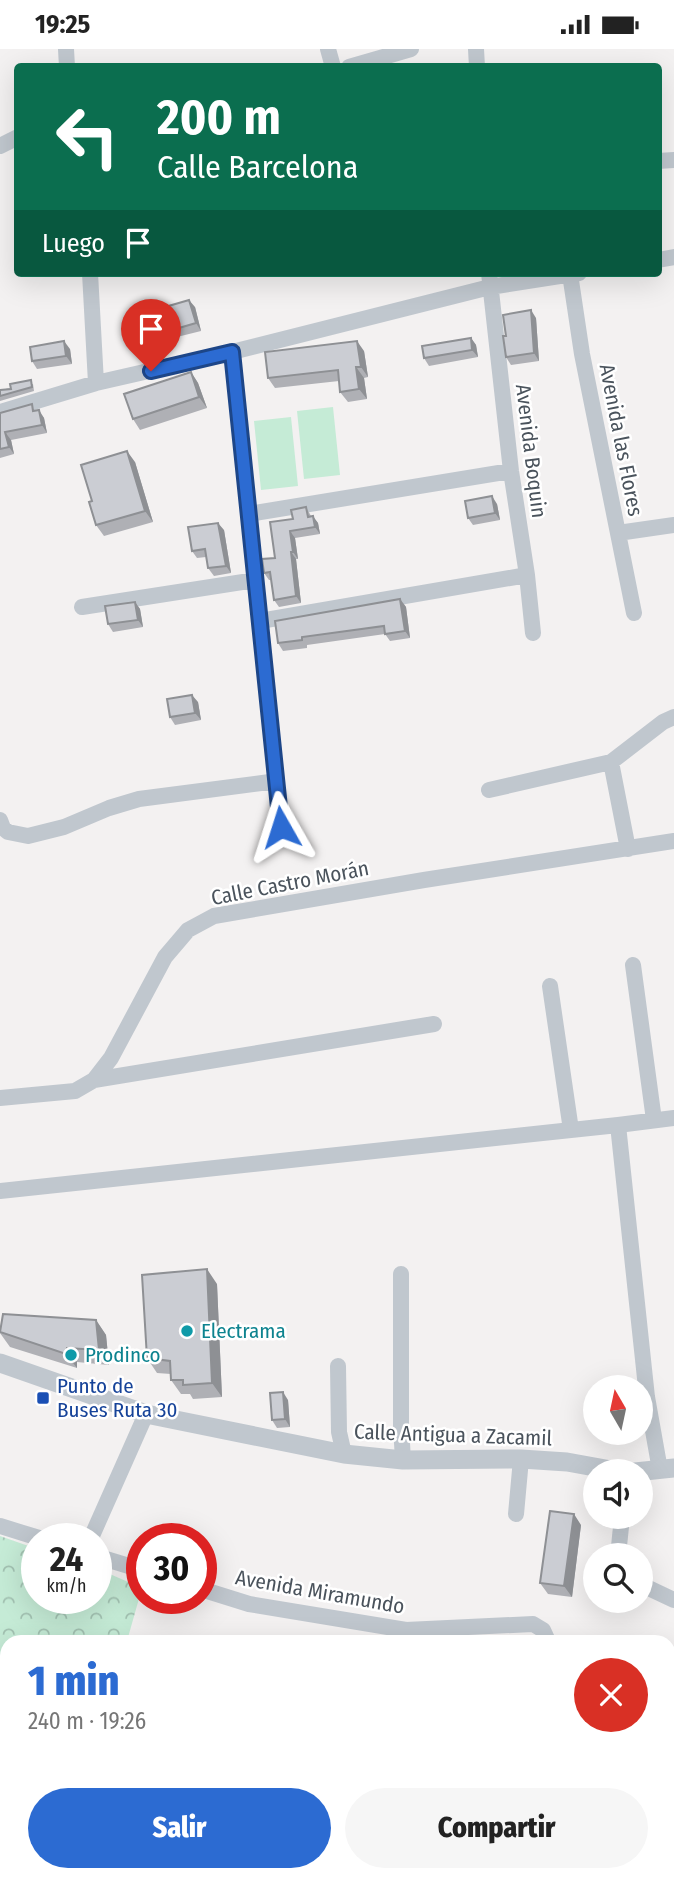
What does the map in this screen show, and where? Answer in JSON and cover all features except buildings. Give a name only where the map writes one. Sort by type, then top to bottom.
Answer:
[{"type":"street","points":[[362,63],[411,49]]},
{"type":"street","points":[[91,277],[96,383]]},
{"type":"street","points":[[0,412],[96,383],[232,352],[490,280],[532,277]]},
{"type":"street","name":"Avenida las Flores","points":[[574,277],[582,354],[634,613]]},
{"type":"street","name":"Avenida Boquin","points":[[490,280],[510,471],[527,575],[533,633]]},
{"type":"street","points":[[232,352],[281,827]]},
{"type":"street","points":[[249,514],[510,471]]},
{"type":"street","points":[[618,533],[674,525]]},
{"type":"street","points":[[260,621],[527,575]]},
{"type":"street","points":[[82,607],[256,580]]},
{"type":"street","points":[[489,790],[611,762],[663,722],[674,717]]},
{"type":"street","points":[[611,762],[628,849]]},
{"type":"street","points":[[0,820],[8,832],[29,835],[64,827],[139,799],[277,781]]},
{"type":"street","name":"Calle Castro Morán","points":[[94,1080],[111,1058],[166,957],[188,930],[214,916],[674,841]]},
{"type":"street","points":[[633,965],[654,1120]]},
{"type":"street","points":[[550,986],[571,1130]]},
{"type":"street","points":[[0,1098],[75,1091],[94,1080],[434,1024]]},
{"type":"street","points":[[0,1191],[674,1118]]},
{"type":"street","points":[[618,1125],[647,1398],[667,1469]]},
{"type":"street","points":[[401,1274],[403,1460]]},
{"type":"street","name":"Calle Antigua a Zacamil","points":[[0,1363],[146,1414],[344,1454],[403,1460],[521,1459],[583,1465]]},
{"type":"street","points":[[338,1366],[339,1431],[344,1454]]},
{"type":"street","points":[[98,1523],[146,1414]]},
{"type":"street","points":[[516,1514],[521,1459]]},
{"type":"street","points":[[0,1526],[21,1532]]},
{"type":"street","points":[[653,1590],[674,1600]]},
{"type":"street","name":"Avenida Miramundo","points":[[217,1594],[249,1604],[400,1635]]},
{"type":"street","name":"Avenida Miramundo","points":[[416,1635],[533,1624],[543,1630],[545,1635]]},
{"type":"green space","points":[[333,407],[340,475],[304,479],[297,411]]},
{"type":"green space","points":[[291,417],[298,486],[261,490],[254,421]]},
{"type":"green space","points":[[0,1536],[21,1543],[21,1614],[112,1614],[112,1575],[126,1581],[126,1614],[135,1614],[129,1635],[0,1635]]},
{"type":"place","name":"Electrama","points":[[187,1331]]},
{"type":"place","name":"Prodinco","points":[[71,1355]]},
{"type":"place","name":"Punto de Buses Ruta 30","points":[[43,1398]]},
{"type":"route","points":[[151,371],[232,352],[281,827]]}]
